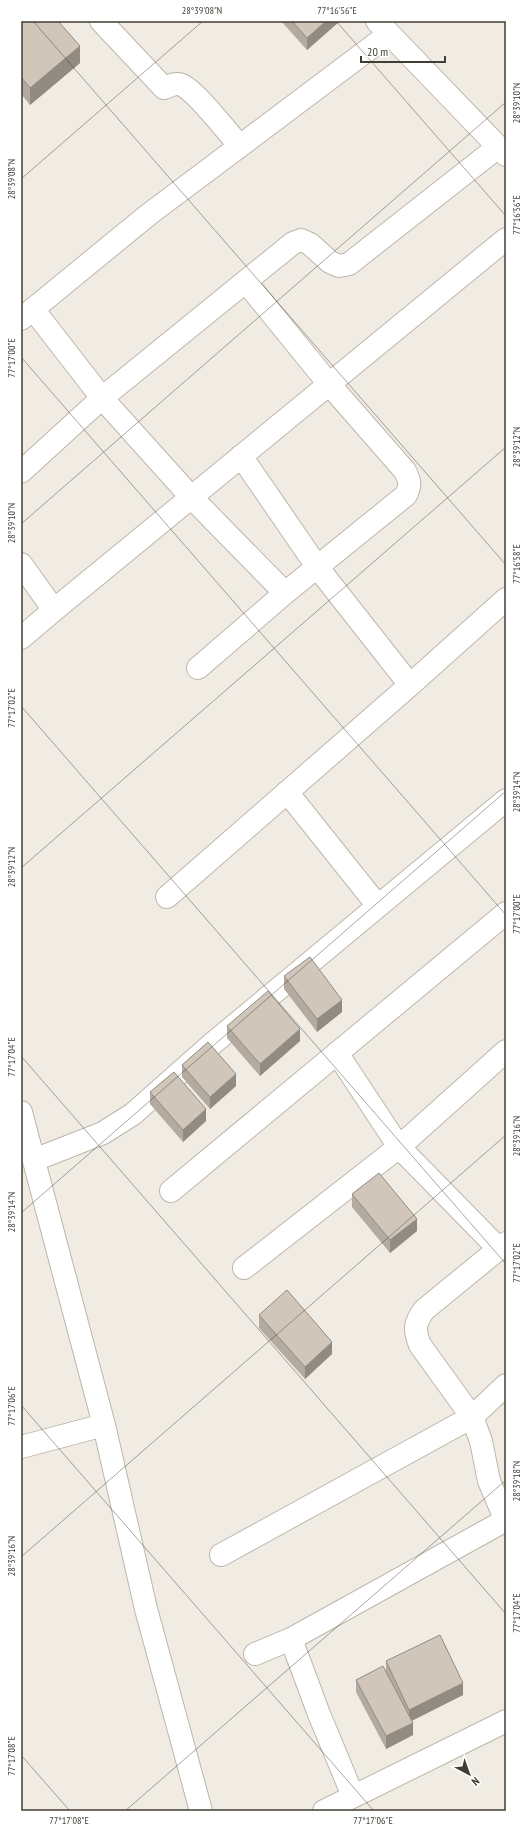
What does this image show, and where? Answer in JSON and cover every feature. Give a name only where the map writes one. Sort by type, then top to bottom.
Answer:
[{"type":"street","points":[[101,21],[164,88],[174,84],[181,85],[200,101],[240,146]]},
{"type":"street","points":[[21,472],[102,398],[292,243],[301,240],[310,244],[330,262],[339,266],[349,264],[502,151],[383,27],[240,146],[148,215],[27,314],[102,398],[191,497],[285,594]]},
{"type":"street","points":[[21,638],[240,456],[506,239]]},
{"type":"street","points":[[198,668],[285,594],[406,495],[410,487],[410,480],[405,471],[329,384],[246,282]]},
{"type":"street","points":[[240,456],[318,568],[410,685]]},
{"type":"street","points":[[21,564],[54,610]]},
{"type":"street","points":[[167,898],[506,599]]},
{"type":"street","points":[[287,792],[378,906]]},
{"type":"street","points":[[34,1160],[103,1133],[133,1114],[212,1044],[506,800]]},
{"type":"street","points":[[171,1191],[506,913]]},
{"type":"street","points":[[244,1268],[399,1147],[506,1051]]},
{"type":"street","points":[[255,1654],[291,1639],[506,1520],[489,1481],[481,1441],[472,1417],[420,1345],[416,1334],[417,1321],[424,1310],[502,1246],[399,1147],[337,1053]]},
{"type":"street","points":[[21,1112],[104,1425],[146,1609],[201,1811]]},
{"type":"street","points":[[221,1555],[472,1417],[506,1385]]},
{"type":"street","points":[[21,1447],[104,1425]]},
{"type":"street","points":[[291,1639],[319,1714],[353,1796]]},
{"type":"street","points":[[324,1811],[506,1721]]},
{"type":"building","points":[[21,21],[58,21],[80,46],[30,88],[21,77]]},
{"type":"building","points":[[292,21],[326,21],[307,38]]},
{"type":"building","points":[[310,957],[342,1000],[317,1019],[284,976]]},
{"type":"building","points":[[268,991],[300,1029],[260,1064],[227,1026]]},
{"type":"building","points":[[208,1042],[236,1074],[210,1097],[182,1065]]},
{"type":"building","points":[[174,1072],[206,1109],[183,1130],[150,1092]]},
{"type":"building","points":[[379,1173],[417,1219],[390,1240],[352,1194]]},
{"type":"building","points":[[287,1290],[332,1342],[305,1367],[259,1315]]},
{"type":"building","points":[[440,1635],[463,1683],[409,1710],[386,1661]]},
{"type":"building","points":[[383,1666],[413,1723],[386,1736],[356,1680]]}]
